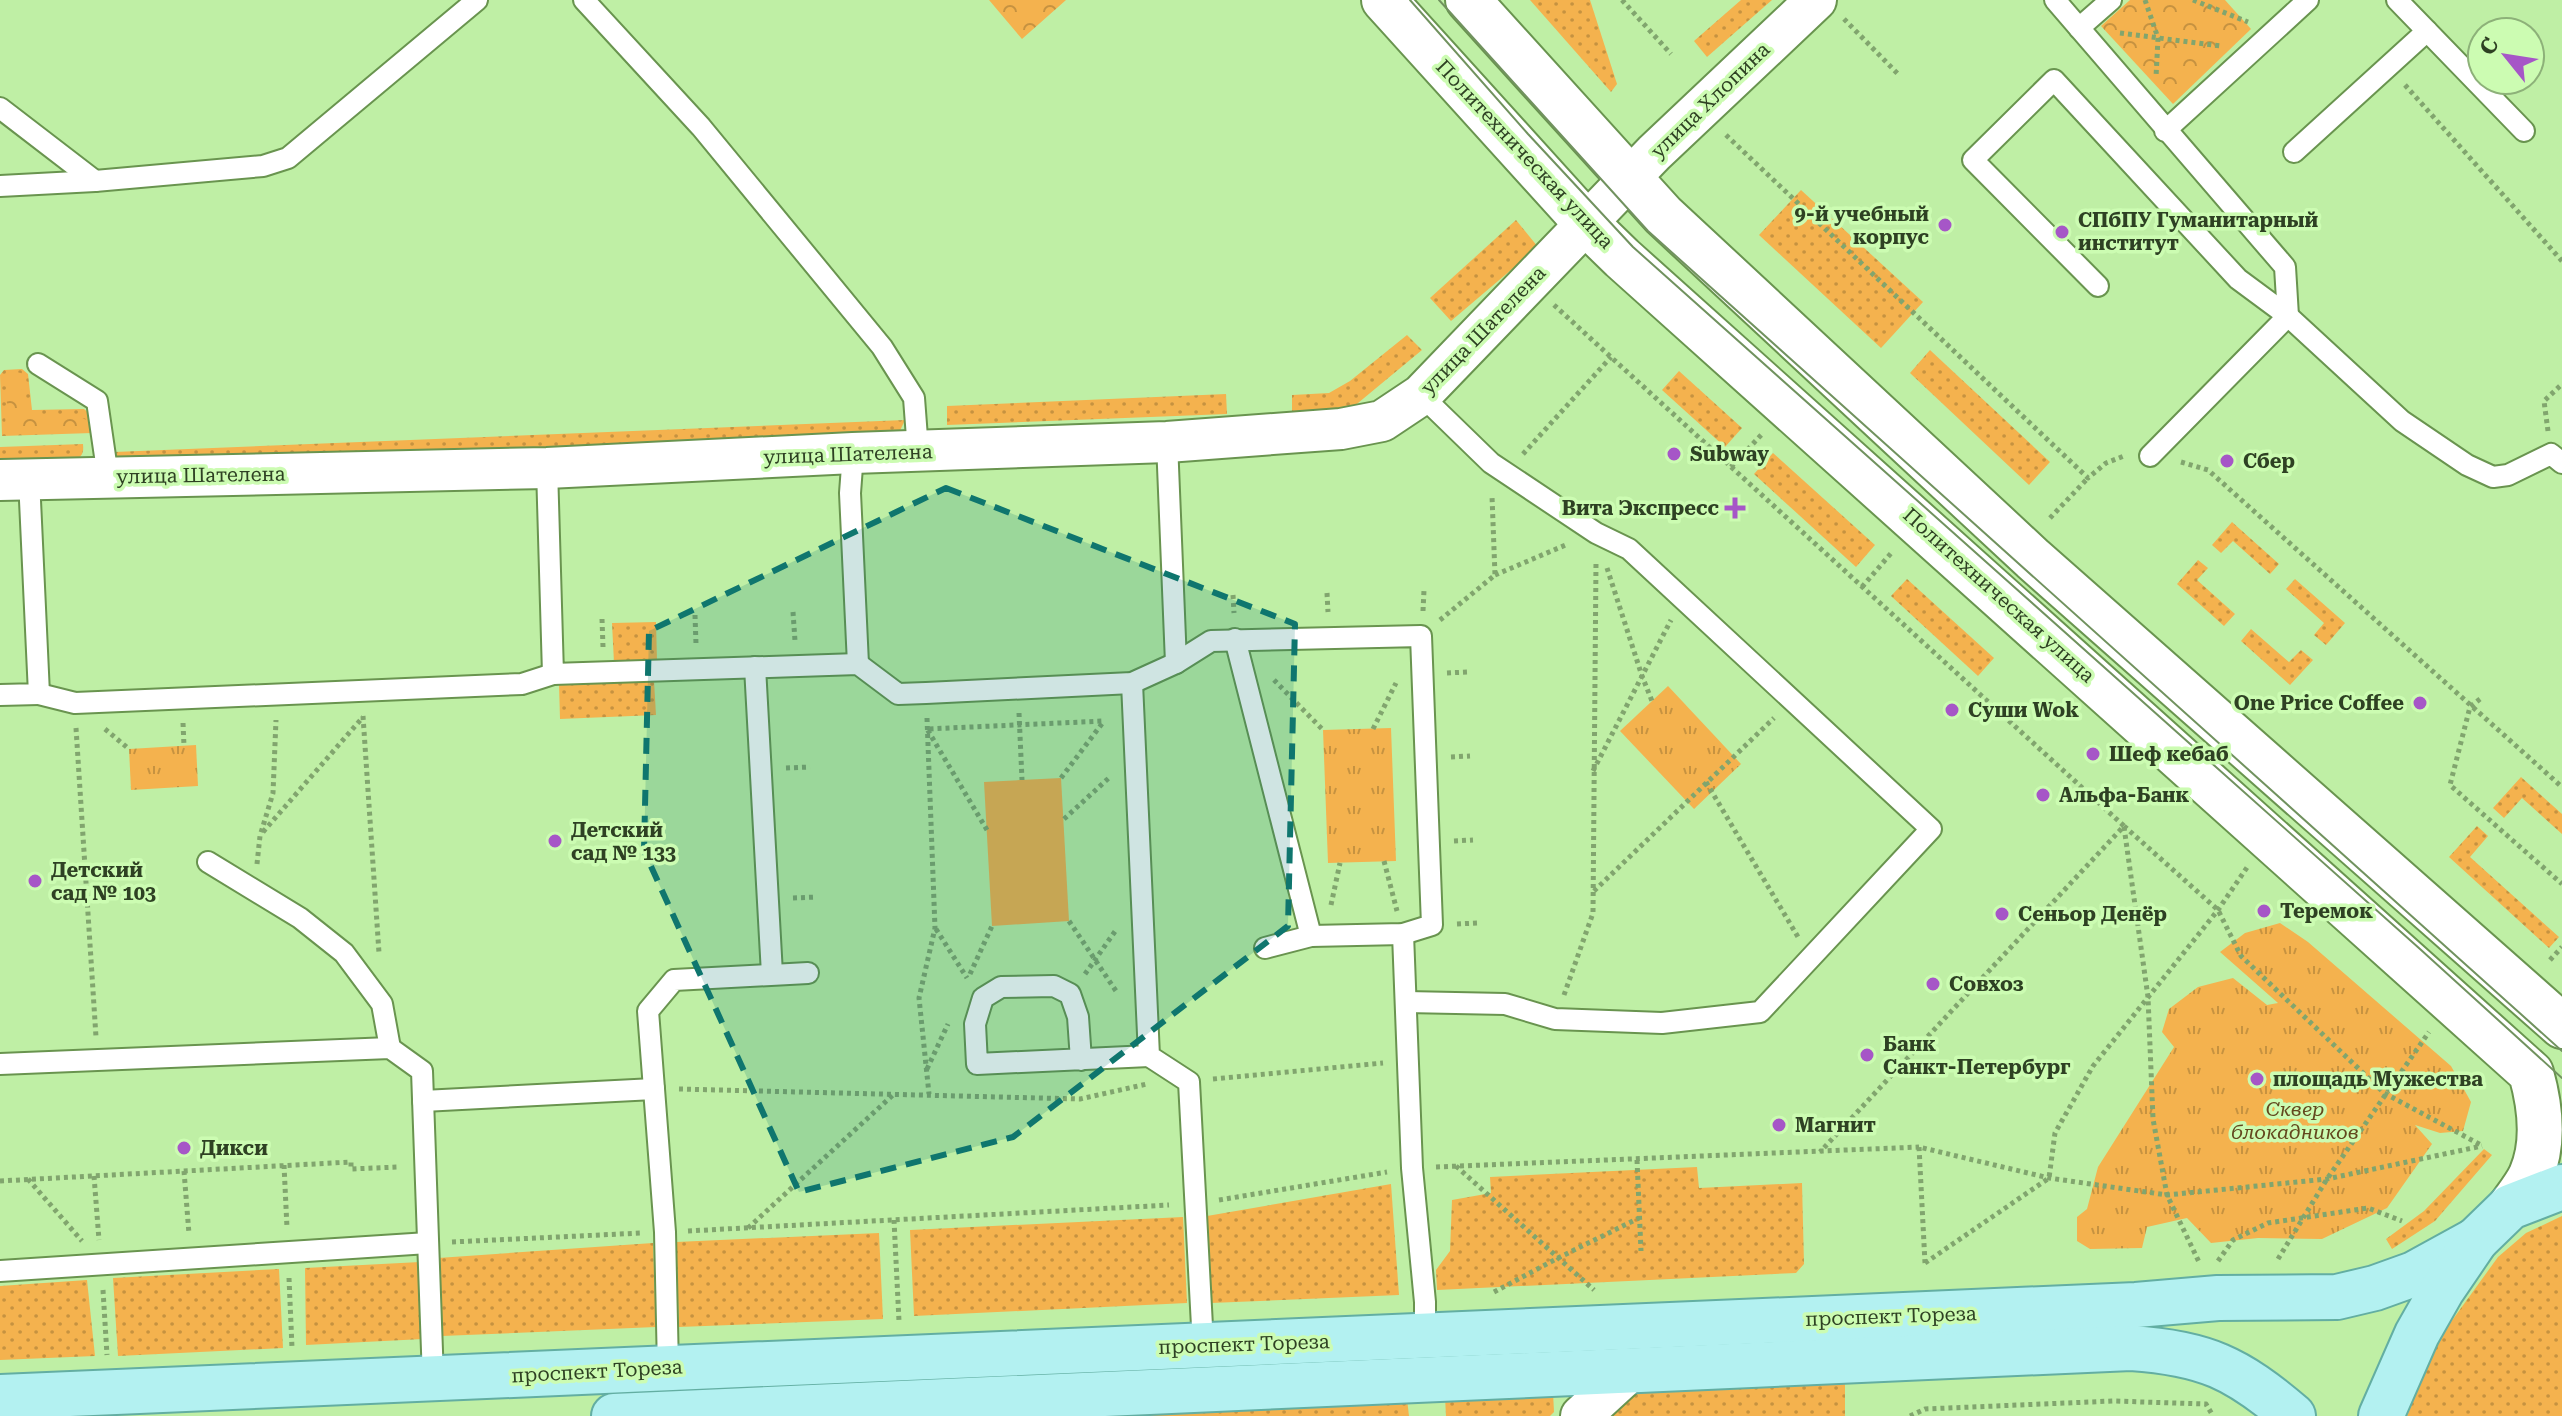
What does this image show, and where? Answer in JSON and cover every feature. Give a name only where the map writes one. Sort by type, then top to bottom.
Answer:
[{"type":"main road","name":"Политехническая улица","points":[[1384,0],[1607,201],[2531,1073],[2538,1100],[2539,1133],[2532,1174],[2510,1207]]},
{"type":"main road","name":"Политехническая улица","points":[[1468,0],[1607,201],[1663,215],[2033,559],[2562,1026]]},
{"type":"main road","points":[[2381,1416],[2417,1334],[2476,1240],[2510,1207],[2562,1187]]},
{"type":"main road","name":"проспект Тореза","points":[[0,1397],[2136,1305],[2218,1298],[2337,1297],[2414,1274],[2476,1240]]},
{"type":"main road","points":[[614,1416],[2131,1348],[2166,1350],[2213,1361],[2264,1391],[2293,1416]]},
{"type":"street","name":"улица Хлопина","points":[[1607,201],[1830,9]]},
{"type":"street","name":"улица Шателена","points":[[15,479],[547,468],[1167,442],[1341,429],[1382,421],[1421,395],[1607,201]]},
{"type":"street","points":[[1581,1416],[1630,1371]]},
{"type":"lane","points":[[0,186],[263,166],[288,158],[477,0]]},
{"type":"lane","points":[[584,0],[701,127],[882,347],[914,398],[918,451]]},
{"type":"lane","points":[[2055,0],[2285,267],[2288,316],[2150,456]]},
{"type":"lane","points":[[2079,28],[2111,0]]},
{"type":"lane","points":[[2160,125],[2247,56],[2308,0]]},
{"type":"lane","points":[[2397,0],[2524,131]]},
{"type":"lane","points":[[2294,152],[2427,31]]},
{"type":"lane","points":[[2098,286],[1973,160],[2054,80],[2238,279],[2288,316],[2402,421],[2467,465],[2493,477],[2556,459]]},
{"type":"lane","points":[[0,108],[95,181]]},
{"type":"lane","points":[[38,364],[97,401],[108,477]]},
{"type":"lane","points":[[1406,1002],[1505,1004],[1555,1019],[1662,1023],[1760,1012],[1931,829],[1629,549],[1596,533],[1498,468],[1421,395]]},
{"type":"lane","points":[[1167,442],[1176,663]]},
{"type":"lane","points":[[853,453],[850,493],[858,664]]},
{"type":"lane","points":[[547,468],[553,674]]},
{"type":"lane","points":[[15,479],[39,694]]},
{"type":"lane","points":[[0,695],[39,694],[75,703],[522,684],[553,674],[858,664],[898,694],[926,693],[1132,683],[1176,663],[1211,641],[1421,636],[1432,925],[1403,934],[1311,936],[1265,948]]},
{"type":"lane","points":[[1235,639],[1311,936]]},
{"type":"lane","points":[[755,667],[772,974]]},
{"type":"lane","points":[[1132,683],[1148,1047],[1167,1068],[1189,1082],[1203,1345]]},
{"type":"lane","points":[[208,862],[300,918],[344,953],[382,1004],[390,1048]]},
{"type":"lane","points":[[1403,934],[1412,1168],[1425,1302],[1425,1336]]},
{"type":"lane","points":[[668,1368],[665,1232],[648,1011],[674,980],[808,973]]},
{"type":"lane","points":[[1081,1060],[1078,1017],[1070,994],[1054,986],[1001,987],[983,998],[975,1024],[977,1064],[1081,1060],[1148,1047]]},
{"type":"lane","points":[[0,1064],[390,1048],[422,1071],[433,1379]]},
{"type":"lane","points":[[423,1101],[654,1089]]},
{"type":"lane","points":[[0,1271],[428,1243]]},
{"type":"path","points":[[1622,0],[1671,54]]},
{"type":"path","points":[[2145,0],[2158,38],[2160,125]]},
{"type":"path","points":[[2193,0],[2272,33]]},
{"type":"path","points":[[1830,9],[1898,74]]},
{"type":"path","points":[[2079,28],[2215,44],[2247,56]]},
{"type":"path","points":[[2388,66],[2562,261]]},
{"type":"path","points":[[1723,131],[2088,478]]},
{"type":"path","points":[[428,1243],[1195,1204],[1412,1168],[1919,1147],[2049,1178],[2167,1195],[2327,1179],[2482,1146],[2384,1093],[2241,956],[2218,910],[1530,282]]},
{"type":"path","points":[[1495,575],[1498,468],[1611,357]]},
{"type":"path","points":[[2556,459],[2544,401],[2562,384]]},
{"type":"path","points":[[1731,467],[1765,430]]},
{"type":"path","points":[[2050,518],[2106,463],[2128,455],[2150,456],[2208,470],[2562,787]]},
{"type":"path","points":[[1421,636],[1495,575],[1596,533]]},
{"type":"path","points":[[1596,533],[1652,701]]},
{"type":"path","points":[[1555,1019],[1593,913],[1596,533]]},
{"type":"path","points":[[1862,587],[1897,547]]},
{"type":"path","points":[[1593,772],[1682,599]]},
{"type":"path","points":[[1235,639],[1323,730]]},
{"type":"path","points":[[1061,778],[1132,683]]},
{"type":"path","points":[[362,691],[382,1004]]},
{"type":"path","points":[[926,693],[935,928],[919,998],[929,1094]]},
{"type":"path","points":[[255,889],[260,836],[273,793],[277,694]]},
{"type":"path","points":[[2480,699],[2470,707],[2450,785],[2562,884]]},
{"type":"path","points":[[1594,892],[1792,700]]},
{"type":"path","points":[[75,703],[97,1060]]},
{"type":"path","points":[[260,836],[363,717]]},
{"type":"path","points":[[927,729],[1104,721]]},
{"type":"path","points":[[1019,724],[1022,780]]},
{"type":"path","points":[[927,729],[987,830]]},
{"type":"path","points":[[1064,819],[1135,753]]},
{"type":"path","points":[[1706,782],[1811,959]]},
{"type":"path","points":[[2124,826],[2148,997],[2153,1119],[2167,1195],[2199,1262]]},
{"type":"path","points":[[1819,1153],[2124,826]]},
{"type":"path","points":[[1384,861],[1403,934]]},
{"type":"path","points":[[1919,1147],[1925,1263],[2049,1178],[2055,1133],[2093,1066],[2218,910],[2248,866]]},
{"type":"path","points":[[1070,994],[1141,894]]},
{"type":"path","points":[[1069,921],[1148,1047]]},
{"type":"path","points":[[935,928],[983,998]]},
{"type":"path","points":[[2550,960],[2562,947]]},
{"type":"path","points":[[2278,1259],[2384,1093],[2432,1028]]},
{"type":"path","points":[[1189,1082],[1408,1060]]},
{"type":"path","points":[[654,1089],[1080,1099],[1146,1085],[1167,1068]]},
{"type":"path","points":[[748,1228],[894,1093]]},
{"type":"path","points":[[1637,1160],[1641,1251]]},
{"type":"path","points":[[0,1181],[351,1162],[351,1169],[425,1165]]},
{"type":"path","points":[[1456,1166],[1598,1294]]},
{"type":"path","points":[[184,1171],[191,1259]]},
{"type":"path","points":[[27,1179],[101,1263]]},
{"type":"path","points":[[2217,1261],[2233,1240],[2268,1223],[2368,1208],[2402,1221]]},
{"type":"path","points":[[1483,1299],[1639,1218]]},
{"type":"path","points":[[894,1220],[900,1326]]},
{"type":"path","points":[[1910,1416],[1925,1409],[2098,1401],[2206,1404]]},
{"type":"path","points":[[2203,1416],[2206,1404]]},
{"type":"path","points":[[2206,1404],[2213,1416]]},
{"type":"highlighted area","points":[[946,488],[1295,624],[1288,926],[1013,1137],[799,1192],[644,851],[649,631]]},
{"type":"green space","points":[[989,0],[1066,0],[1022,39]]},
{"type":"green space","points":[[1530,0],[1590,0],[1617,84],[1611,92]]},
{"type":"green space","points":[[1741,0],[1772,0],[1707,57],[1694,41]]},
{"type":"green space","points":[[2130,0],[2225,0],[2251,29],[2173,104],[2101,26]]},
{"type":"green space","points":[[1801,190],[1923,302],[1881,348],[1759,235]]},
{"type":"green space","points":[[1516,220],[1538,247],[1451,321],[1430,298]]},
{"type":"green space","points":[[1407,335],[1422,350],[1352,408],[1292,413],[1292,395],[1329,393],[1350,381]]},
{"type":"green space","points":[[1930,350],[2050,462],[2029,485],[1910,373]]},
{"type":"green space","points":[[22,369],[28,374],[32,410],[84,409],[91,415],[92,433],[2,436],[0,375],[4,370]]},
{"type":"green space","points":[[1679,371],[1742,428],[1725,447],[1662,390]]},
{"type":"green space","points":[[15,372],[21,373],[25,379],[21,392],[31,412],[46,419],[52,415],[62,417],[67,413],[87,420],[81,430],[6,430],[5,413],[10,408],[5,399],[10,392],[5,379]]},
{"type":"green space","points":[[1226,394],[1227,414],[947,425],[947,406]]},
{"type":"green space","points":[[905,420],[897,437],[118,464],[114,452]]},
{"type":"green space","points":[[83,444],[82,454],[73,461],[0,461],[0,447]]},
{"type":"green space","points":[[1773,453],[1875,545],[1856,567],[1754,474]]},
{"type":"green space","points":[[2232,522],[2279,564],[2270,574],[2233,541],[2221,553],[2212,545]]},
{"type":"green space","points":[[2198,560],[2208,568],[2197,580],[2235,614],[2224,626],[2177,584]]},
{"type":"green space","points":[[1907,579],[1994,658],[1978,676],[1891,596]]},
{"type":"green space","points":[[2295,579],[2345,623],[2326,645],[2314,635],[2324,623],[2286,589]]},
{"type":"green space","points":[[656,622],[657,661],[614,663],[612,623]]},
{"type":"green space","points":[[2251,629],[2289,662],[2301,650],[2313,660],[2290,685],[2241,641]]},
{"type":"green space","points":[[654,681],[656,715],[560,719],[559,684]]},
{"type":"green space","points":[[1668,686],[1741,764],[1694,809],[1620,731]]},
{"type":"green space","points":[[1391,728],[1396,861],[1328,863],[1323,730]]},
{"type":"green space","points":[[196,745],[198,786],[131,790],[129,749]]},
{"type":"green space","points":[[2521,777],[2562,814],[2562,834],[2522,798],[2504,818],[2493,808]]},
{"type":"green space","points":[[1061,778],[1069,921],[992,926],[984,782]]},
{"type":"green space","points":[[2477,826],[2488,836],[2470,857],[2559,937],[2549,948],[2449,857]]},
{"type":"green space","name":"Сквер блокадников","points":[[2280,923],[2308,942],[2451,1066],[2471,1102],[2463,1131],[2440,1133],[2415,1125],[2432,1144],[2387,1208],[2322,1239],[2258,1238],[2211,1243],[2187,1218],[2147,1227],[2142,1248],[2090,1249],[2077,1241],[2077,1217],[2087,1209],[2098,1167],[2174,1047],[2162,1032],[2169,1009],[2198,987],[2233,978],[2267,1005],[2278,1003],[2220,952],[2245,933]]},
{"type":"green space","points":[[2484,1149],[2492,1155],[2435,1221],[2392,1249],[2386,1239],[2424,1211]]},
{"type":"green space","points":[[1697,1167],[1699,1188],[1802,1183],[1804,1264],[1796,1273],[1437,1290],[1436,1270],[1450,1251],[1452,1200],[1491,1193],[1490,1177]]},
{"type":"green space","points":[[1391,1184],[1399,1295],[1211,1303],[1207,1216]]},
{"type":"green space","points":[[2562,1216],[2562,1416],[2407,1416],[2435,1344],[2498,1257],[2526,1233]]},
{"type":"green space","points":[[1183,1217],[1187,1303],[914,1316],[910,1230]]},
{"type":"green space","points":[[879,1233],[883,1319],[679,1327],[676,1242]]},
{"type":"green space","points":[[653,1243],[656,1327],[442,1336],[438,1258]]},
{"type":"green space","points":[[420,1262],[423,1339],[306,1345],[305,1268]]},
{"type":"green space","points":[[279,1269],[283,1348],[118,1356],[113,1278]]},
{"type":"green space","points":[[87,1280],[95,1356],[0,1360],[0,1286]]},
{"type":"green space","points":[[1845,1378],[1845,1416],[1605,1416],[1638,1388]]},
{"type":"green space","points":[[1553,1392],[1554,1412],[1550,1416],[1446,1416],[1445,1397]]},
{"type":"green space","points":[[1407,1399],[1409,1416],[1027,1416]]},
{"type":"tram line","points":[[1410,0],[1633,247],[2562,1078]]},
{"type":"tram line","points":[[1439,0],[1648,231],[2562,1051]]},
{"type":"place","name":"9-й учебный корпус","points":[[1945,225]]},
{"type":"place","name":"СПбПУ Гуманитарный институт","points":[[2062,232]]},
{"type":"place","name":"Subway","points":[[1674,454]]},
{"type":"place","name":"Сбер","points":[[2227,461]]},
{"type":"place","name":"Вита Экспресс","points":[[1735,508]]},
{"type":"place","name":"One Price Coffee","points":[[2420,703]]},
{"type":"place","name":"Суши Wok","points":[[1952,710]]},
{"type":"place","name":"Шеф кебаб","points":[[2093,754]]},
{"type":"place","name":"Альфа-Банк","points":[[2043,795]]},
{"type":"place","name":"Детский сад № 133","points":[[555,841]]},
{"type":"place","name":"Детский сад № 103","points":[[35,881]]},
{"type":"place","name":"Теремок","points":[[2264,911]]},
{"type":"place","name":"Сеньор Денёр","points":[[2002,914]]},
{"type":"place","name":"Совхоз","points":[[1933,984]]},
{"type":"place","name":"Банк Санкт-Петербург","points":[[1867,1055]]},
{"type":"place","name":"площадь Мужества","points":[[2257,1079]]},
{"type":"place","name":"Магнит","points":[[1779,1125]]},
{"type":"place","name":"Дикси","points":[[184,1148]]}]
